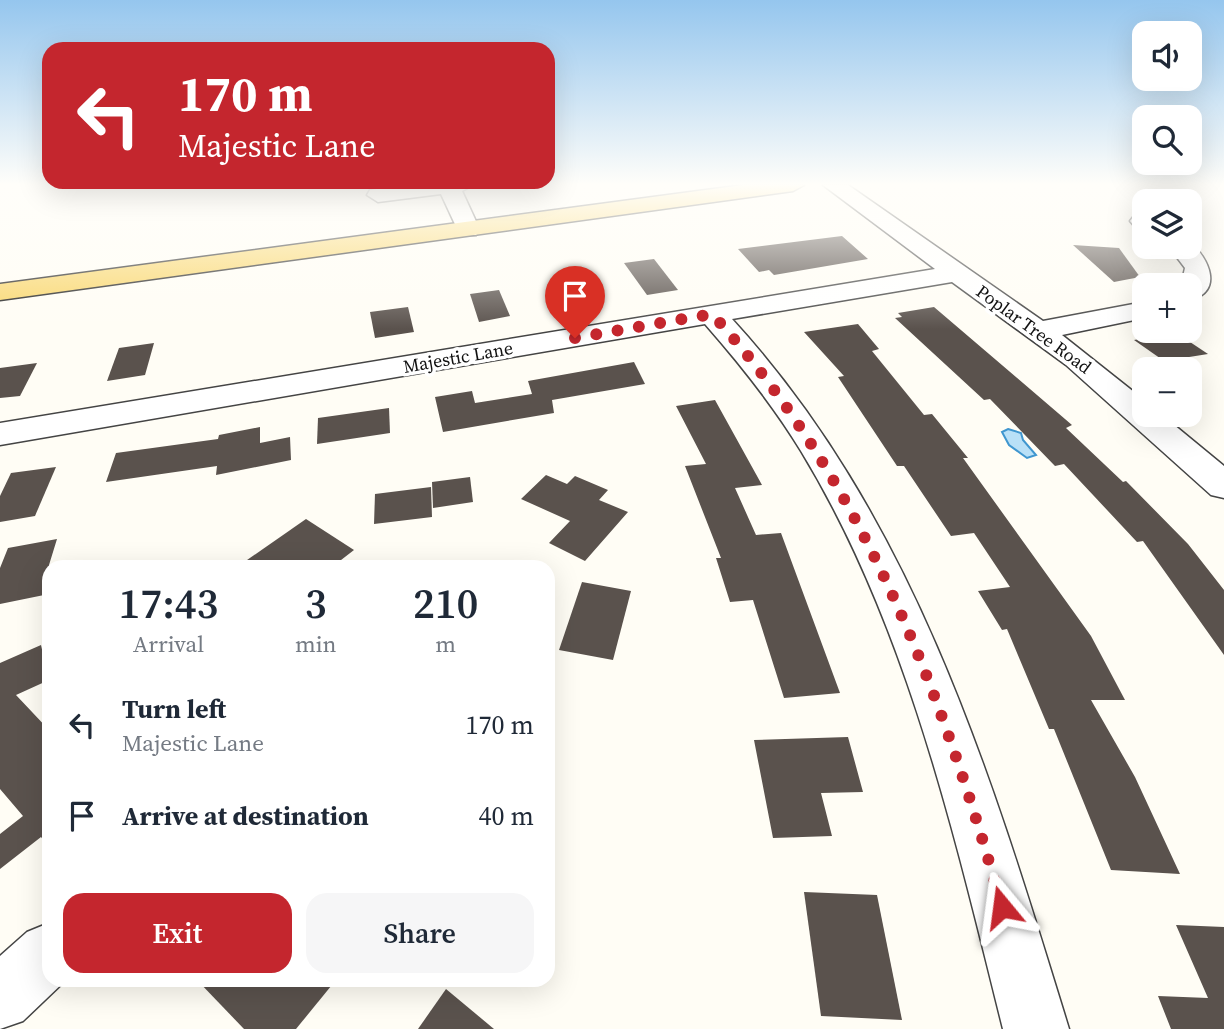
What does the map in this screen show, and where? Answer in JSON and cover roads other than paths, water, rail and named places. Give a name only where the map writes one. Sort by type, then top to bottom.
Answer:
[{"type":"main road","points":[[0,276],[378,233]]},
{"type":"main road","points":[[0,292],[398,233]]},
{"type":"street","name":"Poplar Tree Road","points":[[902,233],[1125,398],[1224,486]]},
{"type":"street","name":"Majestic Lane","points":[[0,435],[957,273]]},
{"type":"street","points":[[1037,331],[1132,312]]},
{"type":"street","points":[[712,314],[806,432],[860,523],[888,581],[955,756],[995,883],[1036,1029]]},
{"type":"street","points":[[0,998],[42,960]]},
{"type":"street","points":[[0,1019],[7,1029]]},
{"type":"water","points":[[1008,429],[1021,433],[1023,440],[1036,455],[1027,458],[1009,445],[1002,432]]}]
